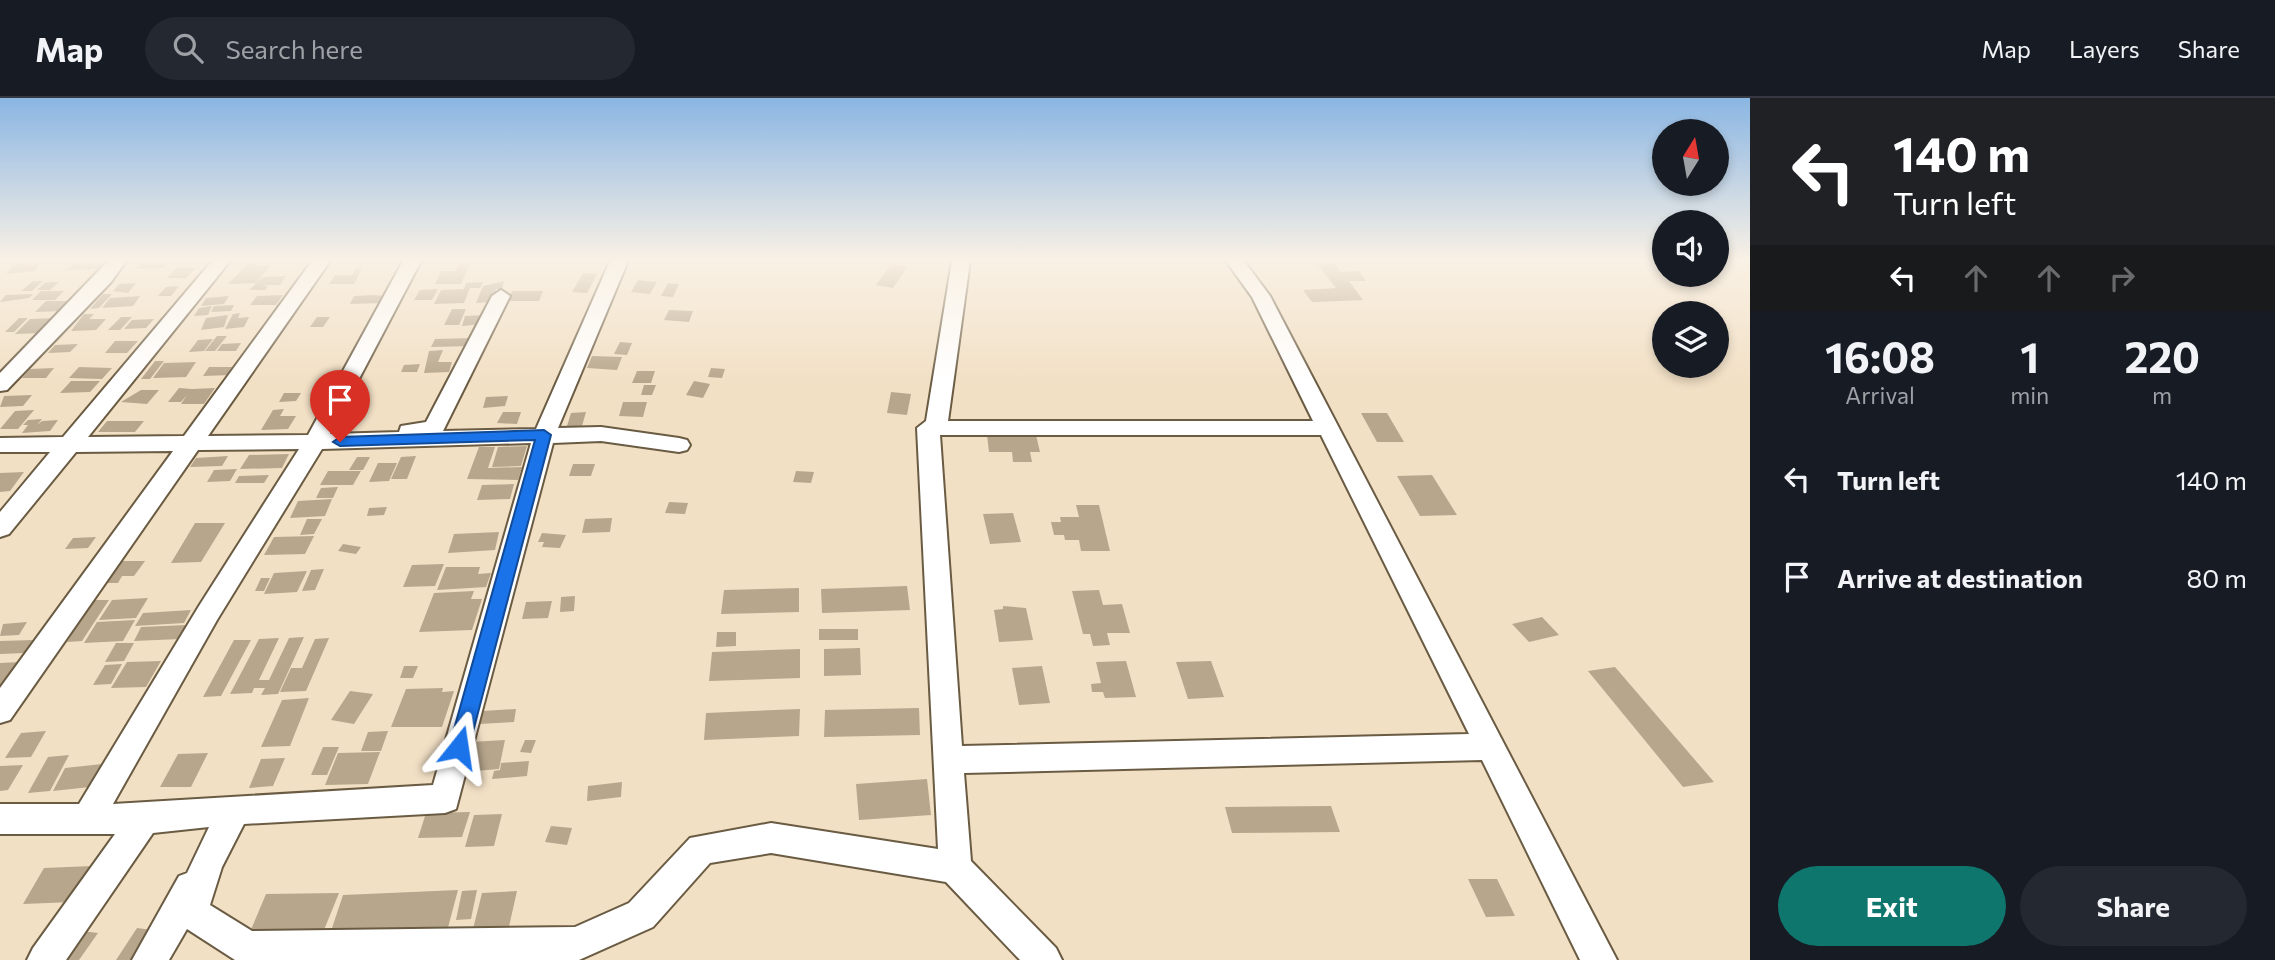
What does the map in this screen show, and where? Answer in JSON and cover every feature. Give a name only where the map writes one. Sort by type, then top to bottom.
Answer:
[{"type":"street","points":[[0,385],[82,301]]},
{"type":"street","points":[[0,528],[188,301]]},
{"type":"street","points":[[0,711],[292,301]]},
{"type":"street","points":[[88,818],[208,613],[315,442],[390,301]]},
{"type":"street","points":[[315,442],[352,435],[432,429],[439,422],[498,301]]},
{"type":"street","points":[[0,819],[144,819],[235,810],[445,799],[544,435],[602,301]]},
{"type":"street","points":[[936,428],[955,301]]},
{"type":"street","points":[[1264,301],[1599,960]]},
{"type":"street","points":[[955,868],[929,428],[1328,428]]},
{"type":"street","points":[[0,446],[315,442],[601,434],[679,445]]},
{"type":"street","points":[[950,760],[1490,747]]},
{"type":"street","points":[[150,960],[235,810]]},
{"type":"street","points":[[45,960],[144,819]]},
{"type":"street","points":[[207,862],[191,912],[248,948],[576,944],[641,915],[701,849],[771,838],[955,868],[1044,960]]},
{"type":"building","points":[[46,301],[74,301],[63,311],[35,312]]},
{"type":"building","points":[[97,301],[105,301],[99,308],[90,309]]},
{"type":"building","points":[[107,301],[136,301],[133,306],[102,308]]},
{"type":"building","points":[[204,301],[226,301],[224,304],[201,306]]},
{"type":"building","points":[[253,301],[279,301],[276,305],[250,305]]},
{"type":"building","points":[[351,301],[379,301],[378,303],[350,304]]},
{"type":"building","points":[[435,301],[465,301],[464,303],[434,304]]},
{"type":"building","points":[[234,305],[231,311],[211,312],[214,306]]},
{"type":"building","points":[[212,306],[208,315],[194,316],[199,308]]},
{"type":"building","points":[[452,309],[466,309],[459,325],[444,325]]},
{"type":"building","points":[[669,310],[693,311],[689,322],[664,320]]},
{"type":"building","points":[[240,313],[238,318],[249,317],[244,327],[225,329],[233,314]]},
{"type":"building","points":[[84,314],[94,314],[89,319],[106,319],[96,330],[71,331]]},
{"type":"building","points":[[228,315],[224,327],[201,330],[206,318]]},
{"type":"building","points":[[487,315],[484,324],[462,326],[465,316]]},
{"type":"building","points":[[121,317],[132,317],[120,330],[108,330]]},
{"type":"building","points":[[317,317],[330,317],[323,327],[310,327]]},
{"type":"building","points":[[19,318],[28,318],[14,332],[5,332]]},
{"type":"building","points":[[57,318],[43,333],[15,334],[30,319]]},
{"type":"building","points":[[154,319],[146,328],[124,329],[132,320]]},
{"type":"building","points":[[217,336],[227,336],[215,351],[205,351]]},
{"type":"building","points":[[475,338],[472,346],[431,347],[435,339]]},
{"type":"building","points":[[213,339],[204,351],[189,352],[198,340]]},
{"type":"building","points":[[115,341],[138,341],[127,353],[105,353]]},
{"type":"building","points":[[620,342],[632,343],[627,355],[614,354]]},
{"type":"building","points":[[241,343],[236,351],[217,351],[222,344]]},
{"type":"building","points":[[78,344],[70,352],[48,353],[55,345]]},
{"type":"building","points":[[443,350],[438,362],[452,362],[449,372],[424,373],[429,351]]},
{"type":"building","points":[[592,356],[622,357],[617,370],[587,368]]},
{"type":"building","points":[[155,361],[164,361],[150,379],[141,379]]},
{"type":"building","points":[[196,362],[186,377],[153,378],[164,363]]},
{"type":"building","points":[[420,364],[417,372],[401,372],[404,365]]},
{"type":"building","points":[[79,367],[112,368],[102,379],[69,378]]},
{"type":"building","points":[[209,367],[236,367],[231,375],[203,376]]},
{"type":"building","points":[[54,368],[46,378],[22,378],[30,369]]},
{"type":"building","points":[[711,368],[725,369],[722,378],[708,377]]},
{"type":"building","points":[[637,371],[655,371],[651,383],[632,383]]},
{"type":"building","points":[[71,381],[100,381],[90,392],[60,393]]},
{"type":"building","points":[[694,381],[710,384],[703,398],[686,395]]},
{"type":"building","points":[[644,385],[656,385],[652,395],[641,395]]},
{"type":"building","points":[[179,388],[215,388],[204,404],[181,404],[187,395],[181,402],[168,402]]},
{"type":"building","points":[[141,390],[159,390],[147,404],[121,402]]},
{"type":"building","points":[[891,392],[911,394],[907,415],[887,413]]},
{"type":"building","points":[[284,393],[301,393],[296,401],[279,402]]},
{"type":"building","points":[[32,395],[23,406],[0,407],[4,396]]},
{"type":"building","points":[[508,396],[505,406],[483,408],[486,397]]},
{"type":"building","points":[[623,402],[647,402],[643,417],[619,416]]},
{"type":"building","points":[[284,409],[280,416],[296,416],[288,429],[261,430],[273,410]]},
{"type":"building","points":[[34,410],[18,429],[0,429],[15,411]]},
{"type":"building","points":[[503,412],[521,412],[517,424],[497,423]]},
{"type":"building","points":[[586,412],[582,426],[567,426],[571,413]]},
{"type":"building","points":[[1361,413],[1387,413],[1404,442],[1377,442]]},
{"type":"building","points":[[42,419],[37,425],[42,421],[58,420],[50,431],[22,433],[28,425],[23,425],[28,420]]},
{"type":"building","points":[[107,421],[144,421],[135,432],[98,432]]},
{"type":"building","points":[[1010,429],[1036,435],[1040,452],[1030,452],[1032,462],[1013,462],[1012,452],[989,452],[987,435],[1011,435]]},
{"type":"building","points":[[527,446],[521,466],[492,467],[498,447]]},
{"type":"building","points":[[479,447],[495,447],[488,468],[522,467],[518,480],[467,479]]},
{"type":"building","points":[[289,454],[282,468],[240,469],[249,455]]},
{"type":"building","points":[[228,456],[222,466],[190,467],[196,458]]},
{"type":"building","points":[[416,456],[407,479],[391,479],[401,457]]},
{"type":"building","points":[[357,457],[370,457],[363,470],[349,470]]},
{"type":"building","points":[[378,463],[397,463],[389,481],[369,482]]},
{"type":"building","points":[[573,464],[595,464],[591,476],[569,476]]},
{"type":"building","points":[[237,469],[230,481],[207,482],[214,470]]},
{"type":"building","points":[[328,471],[361,471],[353,485],[320,485]]},
{"type":"building","points":[[796,471],[814,472],[811,483],[793,482]]},
{"type":"building","points":[[24,472],[10,491],[0,492],[0,473]]},
{"type":"building","points":[[269,475],[264,483],[235,483],[239,476]]},
{"type":"building","points":[[1432,475],[1457,515],[1420,516],[1397,476]]},
{"type":"building","points":[[514,484],[510,499],[477,500],[482,485]]},
{"type":"building","points":[[338,487],[333,498],[316,498],[321,488]]},
{"type":"building","points":[[332,499],[325,516],[290,518],[298,501]]},
{"type":"building","points":[[669,502],[688,503],[685,514],[665,513]]},
{"type":"building","points":[[1076,505],[1099,505],[1110,551],[1081,551],[1079,540],[1065,540],[1064,535],[1054,535],[1051,522],[1061,522],[1060,517],[1079,517]]},
{"type":"building","points":[[387,507],[384,515],[367,516],[369,508]]},
{"type":"building","points":[[1013,513],[1021,542],[990,544],[983,514]]},
{"type":"building","points":[[612,518],[610,532],[582,533],[585,519]]},
{"type":"building","points":[[307,519],[322,519],[314,534],[300,535]]},
{"type":"building","points":[[195,523],[225,523],[201,562],[171,563]]},
{"type":"building","points":[[499,532],[495,550],[448,553],[454,534]]},
{"type":"building","points":[[542,533],[566,535],[560,548],[542,547],[544,542],[538,542]]},
{"type":"building","points":[[314,536],[305,554],[264,555],[274,537]]},
{"type":"building","points":[[96,537],[88,548],[65,549],[73,538]]},
{"type":"building","points":[[343,544],[361,547],[356,554],[338,551]]},
{"type":"building","points":[[120,561],[145,561],[134,576],[122,576],[118,583],[105,583]]},
{"type":"building","points":[[444,564],[435,586],[403,587],[412,565]]},
{"type":"building","points":[[446,567],[480,567],[478,574],[491,573],[486,587],[437,590]]},
{"type":"building","points":[[324,569],[315,590],[302,591],[311,570]]},
{"type":"building","points":[[307,571],[297,592],[264,594],[274,573]]},
{"type":"building","points":[[261,578],[270,578],[264,591],[255,591]]},
{"type":"building","points":[[907,586],[910,610],[822,613],[821,589]]},
{"type":"building","points":[[799,588],[799,612],[721,614],[724,590]]},
{"type":"building","points":[[1099,590],[1103,605],[1122,604],[1130,633],[1107,633],[1110,645],[1093,646],[1090,634],[1083,634],[1072,591]]},
{"type":"building","points":[[474,591],[471,599],[482,599],[472,630],[419,632],[434,593]]},
{"type":"building","points":[[575,596],[574,611],[560,612],[561,597]]},
{"type":"building","points":[[148,598],[136,618],[99,620],[112,600]]},
{"type":"building","points":[[94,600],[109,600],[82,641],[67,642]]},
{"type":"building","points":[[552,601],[548,618],[522,619],[526,602]]},
{"type":"building","points":[[1003,606],[1026,608],[1033,640],[999,642],[994,610],[1003,609]]},
{"type":"building","points":[[191,610],[184,623],[135,626],[143,613]]},
{"type":"building","points":[[1542,617],[1559,635],[1529,642],[1512,624]]},
{"type":"building","points":[[135,620],[123,641],[84,643],[97,622]]},
{"type":"building","points":[[27,622],[19,635],[0,636],[3,624]]},
{"type":"building","points":[[187,625],[180,639],[134,641],[141,627]]},
{"type":"building","points":[[819,629],[858,629],[858,640],[819,640]]},
{"type":"building","points":[[717,632],[736,632],[736,646],[716,647]]},
{"type":"building","points":[[304,637],[278,694],[261,695],[265,688],[254,688],[252,693],[230,694],[259,639],[279,638],[259,680],[269,680],[289,638]]},
{"type":"building","points":[[329,638],[306,691],[280,692],[291,668],[302,668],[315,639]]},
{"type":"building","points":[[34,640],[25,653],[0,654],[0,641]]},
{"type":"building","points":[[234,640],[251,640],[221,696],[203,697]]},
{"type":"building","points":[[116,643],[134,643],[124,661],[105,662]]},
{"type":"building","points":[[860,648],[861,675],[824,676],[824,649]]},
{"type":"building","points":[[800,649],[800,678],[709,681],[712,652]]},
{"type":"building","points":[[161,661],[146,687],[111,688],[127,662]]},
{"type":"building","points":[[1126,661],[1136,697],[1105,698],[1103,692],[1092,692],[1091,684],[1101,683],[1096,662]]},
{"type":"building","points":[[1211,661],[1224,697],[1188,699],[1176,662]]},
{"type":"building","points":[[21,662],[4,687],[0,687],[0,663]]},
{"type":"building","points":[[122,664],[111,684],[93,685],[105,665]]},
{"type":"building","points":[[404,666],[418,666],[413,678],[400,678]]},
{"type":"building","points":[[1042,666],[1050,703],[1019,705],[1012,668]]},
{"type":"building","points":[[1615,667],[1714,782],[1683,787],[1588,671]]},
{"type":"building","points":[[443,688],[442,692],[454,691],[442,727],[391,727],[406,689]]},
{"type":"building","points":[[350,691],[373,694],[354,724],[331,720]]},
{"type":"building","points":[[309,698],[290,746],[261,747],[282,700]]},
{"type":"building","points":[[919,708],[920,735],[824,737],[825,710]]},
{"type":"building","points":[[516,709],[514,722],[480,724],[483,711]]},
{"type":"building","points":[[800,709],[799,736],[704,740],[706,713]]},
{"type":"building","points":[[46,731],[31,757],[5,758],[21,733]]},
{"type":"building","points":[[388,731],[381,751],[361,751],[368,732]]},
{"type":"building","points":[[505,740],[499,769],[463,772],[470,742]]},
{"type":"building","points":[[525,740],[536,740],[531,753],[520,752]]},
{"type":"building","points":[[323,747],[339,747],[327,775],[311,775]]},
{"type":"building","points":[[380,752],[368,784],[325,785],[338,753]]},
{"type":"building","points":[[208,753],[191,787],[160,787],[178,754]]},
{"type":"building","points":[[69,755],[50,791],[28,793],[48,757]]},
{"type":"building","points":[[285,758],[273,786],[249,788],[261,759]]},
{"type":"building","points":[[529,761],[527,776],[492,779],[494,771],[500,770],[501,763]]},
{"type":"building","points":[[102,764],[90,787],[53,791],[65,768]]},
{"type":"building","points":[[23,765],[8,790],[0,791],[0,766]]},
{"type":"building","points":[[927,779],[931,815],[859,820],[856,784]]},
{"type":"building","points":[[622,782],[621,797],[587,801],[588,786]]},
{"type":"building","points":[[1331,806],[1340,832],[1232,833],[1225,807]]},
{"type":"building","points":[[470,812],[462,837],[418,838],[426,813]]},
{"type":"building","points":[[502,814],[494,846],[465,847],[474,815]]},
{"type":"building","points":[[551,826],[572,828],[567,845],[545,842]]},
{"type":"building","points":[[92,866],[73,902],[23,904],[44,868]]},
{"type":"building","points":[[1468,879],[1497,879],[1515,916],[1486,917]]},
{"type":"building","points":[[458,890],[446,935],[328,940],[343,895]]},
{"type":"building","points":[[477,890],[471,919],[456,920],[462,891]]},
{"type":"building","points":[[517,891],[508,931],[472,933],[482,893]]},
{"type":"building","points":[[339,893],[324,930],[250,932],[266,894]]},
{"type":"building","points":[[137,928],[152,930],[133,960],[116,960]]},
{"type":"building","points":[[82,931],[98,933],[79,960],[61,960]]},
{"type":"route","points":[[340,442],[544,435],[459,747]]}]
